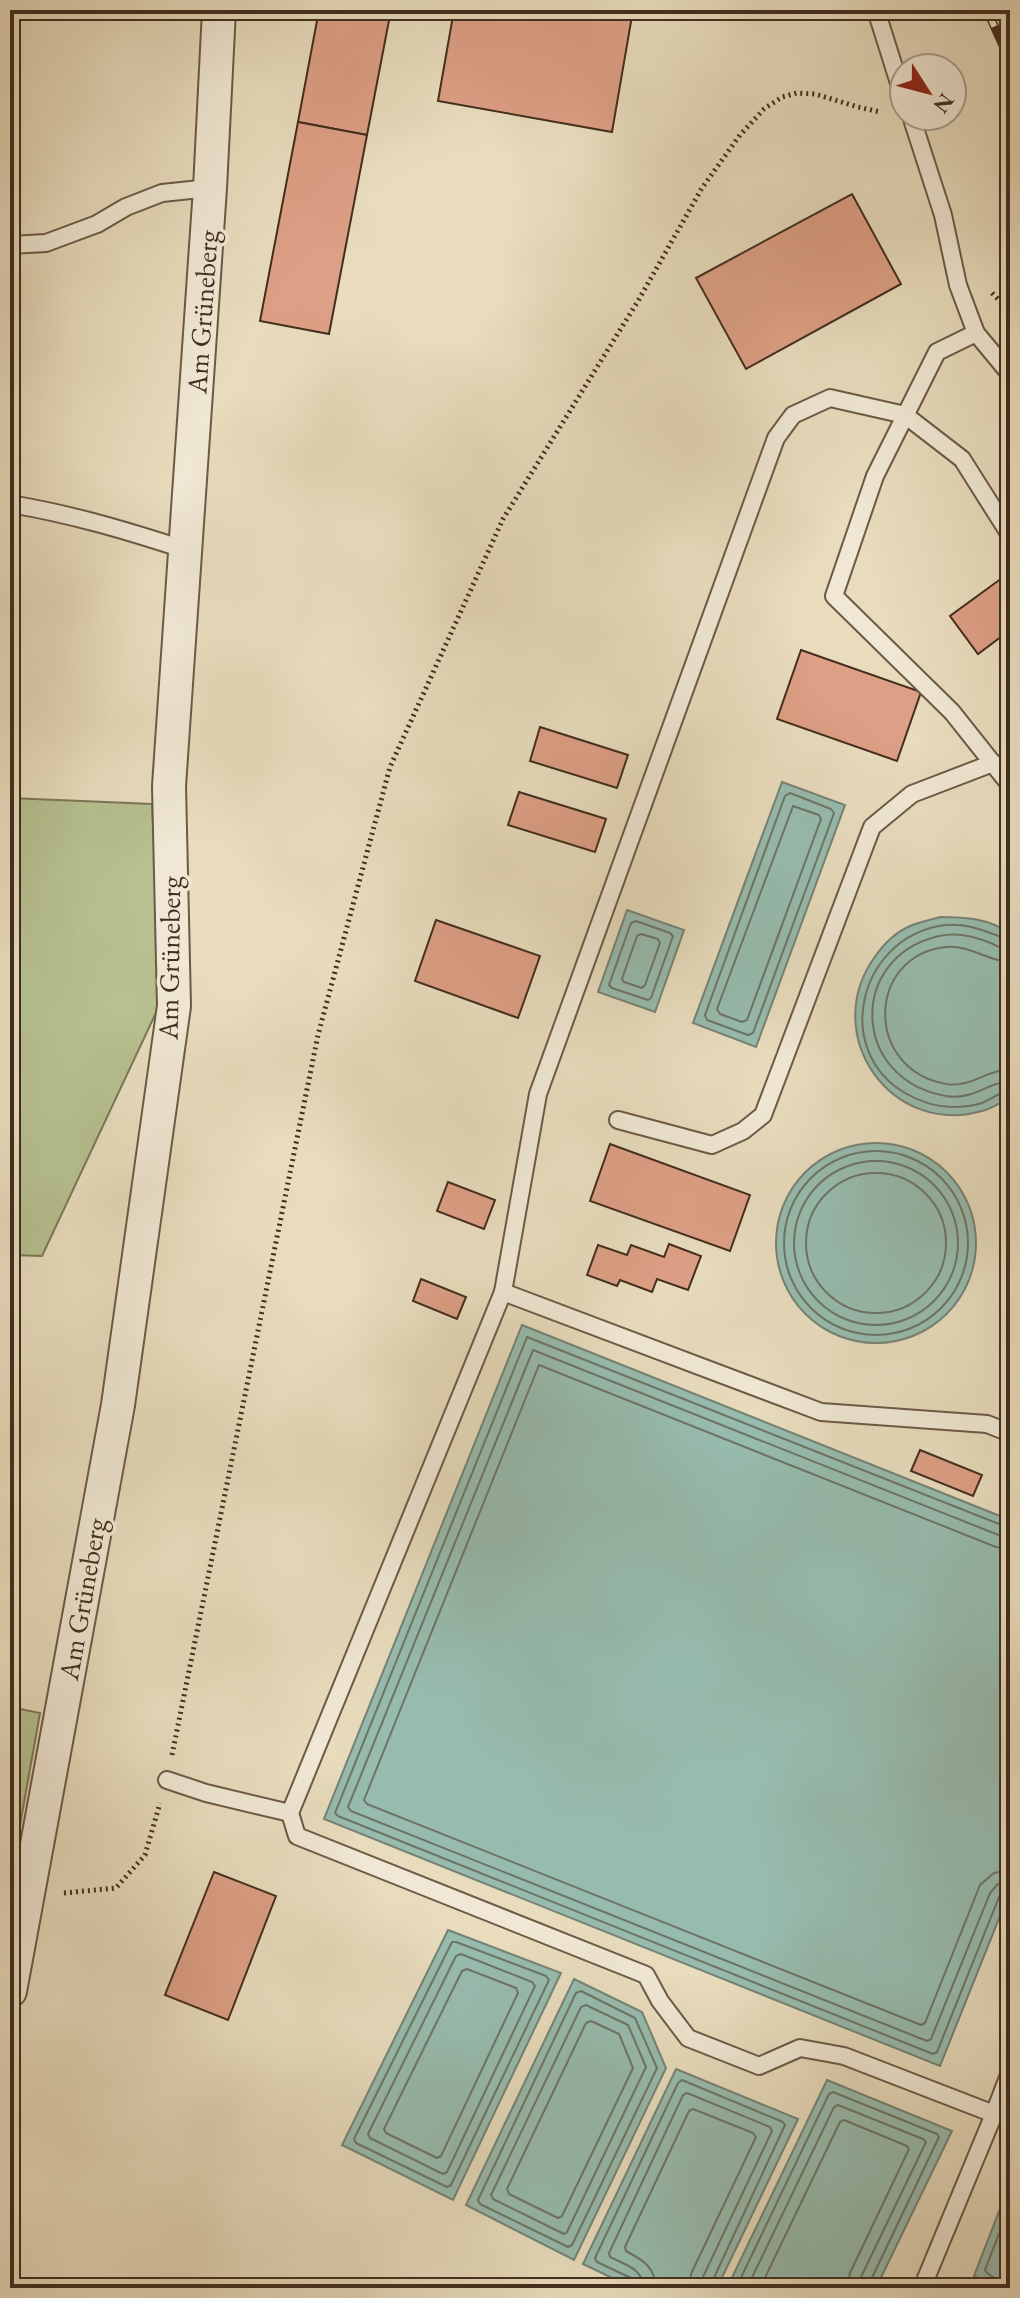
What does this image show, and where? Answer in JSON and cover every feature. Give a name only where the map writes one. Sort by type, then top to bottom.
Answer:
[{"type":"street","name":"Am Grüneberg","points":[[10,1991],[118,1405],[174,1006],[169,786],[210,188],[219,10]]},
{"type":"lane","points":[[876,10],[888,64]]},
{"type":"lane","points":[[916,132],[943,215],[958,285],[976,333],[1010,374]]},
{"type":"lane","points":[[10,245],[46,243],[97,224],[126,207],[162,193],[210,188]]},
{"type":"lane","points":[[976,333],[937,352],[875,476],[834,596],[952,712],[1010,785]]},
{"type":"lane","points":[[994,2114],[844,2056],[800,2048],[759,2066],[688,2038],[660,2001],[646,1975],[297,1836],[290,1813],[503,1292],[538,1094],[776,438],[793,415],[830,398],[905,415],[962,459],[1010,535]]},
{"type":"lane","points":[[10,504],[61,513],[186,550]]},
{"type":"lane","points":[[618,1120],[712,1145],[743,1131],[763,1115],[872,827],[912,794],[993,763]]},
{"type":"lane","points":[[503,1292],[821,1412],[987,1424],[1010,1433]]},
{"type":"lane","points":[[167,1780],[206,1793],[290,1813]]},
{"type":"lane","points":[[922,2288],[1010,2072]]},
{"type":"path","points":[[28,1889],[64,1893],[116,1888],[145,1855],[167,1780],[318,1035],[390,767],[503,519],[638,301],[702,188],[740,135],[764,109],[782,97],[797,93],[815,94],[877,113],[888,108]]},
{"type":"green space","points":[[10,798],[152,804],[161,1002],[42,1256],[10,1255]]},
{"type":"green space","points":[[10,1707],[40,1713],[10,1881]]},
{"type":"water","points":[[782,782],[845,805],[756,1047],[693,1023]]},
{"type":"water","points":[[627,910],[684,930],[655,1012],[598,992]]},
{"type":"water","points":[[940,917],[985,922],[1010,934],[1010,1098],[982,1111],[949,1115],[919,1109],[894,1094],[874,1073],[860,1047],[855,1018],[859,988],[874,958],[900,932]]},
{"type":"water","points":[[876,1143],[914,1151],[947,1172],[968,1205],[976,1243],[968,1281],[947,1314],[914,1335],[876,1343],[838,1335],[805,1314],[784,1281],[776,1243],[784,1205],[805,1172],[838,1151]]},
{"type":"water","points":[[522,1325],[1010,1520],[1010,1891],[940,2066],[324,1819]]},
{"type":"water","points":[[448,1930],[561,1973],[453,2200],[342,2145]]},
{"type":"water","points":[[574,1979],[642,2012],[666,2068],[574,2260],[466,2205]]},
{"type":"water","points":[[676,2069],[798,2119],[717,2288],[633,2288],[583,2264]]},
{"type":"water","points":[[827,2080],[952,2131],[876,2288],[727,2288]]},
{"type":"water","points":[[1010,2183],[1010,2288],[999,2288],[974,2276]]},
{"type":"building","points":[[319,10],[391,10],[367,135],[298,122]]},
{"type":"building","points":[[454,10],[633,10],[612,132],[438,101]]},
{"type":"building","points":[[298,122],[367,135],[329,334],[260,321]]},
{"type":"building","points":[[852,194],[901,284],[746,369],[696,278]]},
{"type":"building","points":[[1002,578],[1010,588],[1010,630],[978,654],[950,616]]},
{"type":"building","points":[[801,650],[921,692],[897,761],[777,719]]},
{"type":"building","points":[[540,727],[628,755],[617,788],[530,761]]},
{"type":"building","points":[[519,792],[606,819],[595,852],[508,825]]},
{"type":"building","points":[[436,920],[540,956],[518,1018],[415,981]]},
{"type":"building","points":[[610,1144],[750,1195],[730,1251],[590,1201]]},
{"type":"building","points":[[448,1182],[495,1200],[484,1229],[437,1211]]},
{"type":"building","points":[[669,1244],[701,1256],[688,1290],[657,1279],[652,1292],[620,1280],[617,1286],[587,1275],[598,1245],[627,1255],[631,1245],[664,1257]]},
{"type":"building","points":[[421,1279],[466,1297],[457,1319],[413,1301]]},
{"type":"building","points":[[920,1450],[982,1475],[973,1496],[911,1471]]},
{"type":"building","points":[[214,1872],[276,1896],[228,2020],[165,1995]]},
{"type":"railway","points":[[987,10],[1010,61]]}]
